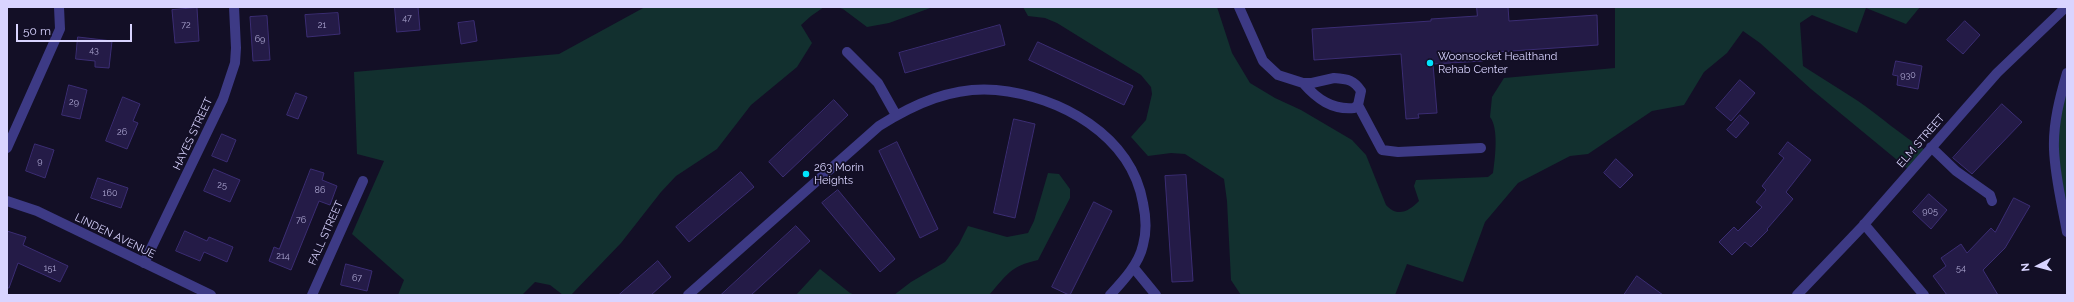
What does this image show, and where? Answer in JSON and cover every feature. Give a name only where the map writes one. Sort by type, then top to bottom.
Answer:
[{"type":"street","points":[[7,148],[60,29],[59,7]]},
{"type":"street","name":"HAYES STREET","points":[[144,263],[223,99],[235,63],[236,48],[234,7]]},
{"type":"street","points":[[1239,7],[1262,60],[1278,75],[1303,83],[1312,83],[1334,78],[1349,79],[1356,83],[1362,96],[1358,105],[1354,108],[1348,109],[1328,105],[1310,91],[1303,83]]},
{"type":"street","name":"ELM STREET","points":[[1797,295],[1864,224],[1997,73],[2066,7]]},
{"type":"street","points":[[847,52],[878,83],[896,115]]},
{"type":"street","points":[[2067,73],[2056,121],[2054,148],[2056,169],[2067,232]]},
{"type":"street","points":[[688,295],[751,241],[860,141],[896,115],[908,108],[935,98],[978,90],[995,90],[1028,95],[1073,113],[1102,133],[1124,154],[1137,180],[1146,218],[1146,233],[1143,246],[1133,266],[1110,295]]},
{"type":"street","points":[[1358,105],[1382,150],[1398,152],[1481,148]]},
{"type":"street","points":[[1932,147],[1956,171],[1990,195],[1992,201]]},
{"type":"street","name":"FALL STREET","points":[[312,295],[363,182]]},
{"type":"street","name":"LINDEN AVENUE","points":[[7,201],[37,211],[211,295]]},
{"type":"street","points":[[1864,224],[1924,295]]},
{"type":"street","points":[[1133,266],[1156,295]]},
{"type":"green space","points":[[645,7],[824,7],[801,25],[812,43],[797,67],[751,105],[717,149],[676,176],[661,192],[621,243],[571,295],[563,295],[550,285],[535,282],[522,295],[398,295],[404,280],[352,234],[384,161],[357,154],[354,72],[559,54]]},
{"type":"green space","points":[[837,7],[933,7],[889,23],[867,27],[843,9]]},
{"type":"green space","points":[[1023,7],[1217,7],[1232,53],[1250,83],[1275,98],[1301,110],[1352,140],[1366,155],[1386,205],[1390,209],[1399,212],[1403,212],[1411,208],[1419,201],[1414,186],[1416,180],[1488,177],[1493,173],[1496,144],[1495,128],[1490,117],[1492,97],[1504,78],[1615,68],[1615,7],[1920,7],[1906,24],[1866,8],[1857,33],[1812,15],[1800,23],[1803,66],[1858,101],[1925,150],[1908,169],[1811,89],[1760,43],[1743,31],[1727,53],[1704,72],[1684,105],[1652,111],[1588,154],[1570,156],[1518,183],[1485,222],[1463,282],[1407,264],[1395,295],[1241,295],[1231,280],[1227,201],[1224,179],[1185,154],[1171,153],[1148,156],[1131,137],[1146,120],[1152,94],[1151,87],[1141,75],[1057,23],[1045,18],[1028,16]]},
{"type":"green space","points":[[2067,81],[2067,223],[2054,149]]},
{"type":"green space","points":[[1048,173],[1059,174],[1070,189],[1070,198],[1038,260],[1015,268],[989,295],[894,295],[911,282],[945,262],[959,244],[968,226],[1007,237],[1028,233],[1034,221]]},
{"type":"green space","points":[[820,269],[850,293],[855,295],[796,295]]},
{"type":"building","points":[[395,7],[418,7],[420,30],[397,32]]},
{"type":"building","name":"Woonsocket Healthand Rehab Center","points":[[1477,7],[1508,7],[1509,21],[1597,15],[1598,45],[1483,53],[1483,61],[1433,64],[1437,113],[1418,114],[1419,118],[1406,119],[1401,54],[1314,60],[1312,29],[1431,21],[1431,19],[1477,16]]},
{"type":"building","points":[[197,8],[199,41],[175,43],[172,10]]},
{"type":"building","points":[[338,13],[340,34],[307,37],[305,15]]},
{"type":"building","points":[[267,16],[270,60],[253,61],[250,17]]},
{"type":"building","points":[[474,21],[477,41],[461,44],[458,23]]},
{"type":"building","points":[[1965,21],[1980,35],[1963,54],[1947,40]]},
{"type":"building","points":[[1000,25],[1005,45],[905,73],[899,53]]},
{"type":"building","points":[[78,37],[112,41],[109,68],[95,67],[95,61],[76,59]]},
{"type":"building","points":[[1038,42],[1133,86],[1124,105],[1029,60]]},
{"type":"building","points":[[1896,61],[1922,66],[1918,89],[1897,85],[1898,76],[1893,75]]},
{"type":"building","points":[[1740,80],[1755,93],[1731,121],[1716,108]]},
{"type":"building","points":[[69,85],[87,90],[80,119],[62,115]]},
{"type":"building","points":[[296,93],[307,97],[298,119],[287,115]]},
{"type":"building","points":[[123,97],[140,104],[133,121],[138,123],[127,149],[106,141]]},
{"type":"building","points":[[834,100],[848,115],[783,177],[769,162]]},
{"type":"building","points":[[2002,104],[2022,122],[1972,174],[1953,158]]},
{"type":"building","points":[[1740,115],[1749,123],[1736,138],[1727,130]]},
{"type":"building","points":[[1014,119],[1035,124],[1015,218],[994,213]]},
{"type":"building","points":[[222,134],[236,140],[227,162],[212,156]]},
{"type":"building","points":[[897,142],[938,229],[920,238],[879,151]]},
{"type":"building","points":[[1788,142],[1811,160],[1786,192],[1793,199],[1767,229],[1768,230],[1751,247],[1745,242],[1732,255],[1719,242],[1734,227],[1738,231],[1762,207],[1756,202],[1766,190],[1762,186],[1784,158],[1779,154]]},
{"type":"building","points":[[35,144],[54,150],[45,178],[26,171]]},
{"type":"building","points":[[1616,159],[1633,175],[1620,188],[1604,173]]},
{"type":"building","points":[[214,169],[240,180],[230,202],[204,191]]},
{"type":"building","points":[[311,169],[324,173],[322,180],[337,186],[330,205],[319,201],[291,270],[269,261],[274,247],[279,249]]},
{"type":"building","points":[[741,172],[754,187],[689,242],[676,227]]},
{"type":"building","points":[[1186,175],[1193,281],[1172,282],[1165,176]]},
{"type":"building","points":[[98,178],[128,188],[121,208],[91,198]]},
{"type":"building","points":[[838,190],[895,259],[880,272],[822,203]]},
{"type":"building","points":[[1929,194],[1947,210],[1931,229],[1913,212]]},
{"type":"building","points":[[2014,198],[2030,206],[2005,248],[1983,270],[1998,295],[1947,295],[1933,276],[1946,266],[1941,258],[1961,244],[1967,253],[1991,228],[1995,232]]},
{"type":"building","points":[[1094,202],[1112,211],[1069,295],[1052,287]]},
{"type":"building","points":[[796,226],[810,241],[751,295],[721,295]]},
{"type":"building","points":[[7,231],[26,237],[23,245],[68,266],[60,282],[18,263],[9,288],[7,288]]},
{"type":"building","points":[[185,231],[207,241],[209,237],[233,247],[227,262],[204,252],[200,261],[176,251]]},
{"type":"building","points":[[658,261],[671,277],[651,295],[619,295]]},
{"type":"building","points":[[346,264],[372,271],[367,291],[341,285]]},
{"type":"building","points":[[1637,276],[1663,295],[1624,295]]},
{"type":"place","name":"Woonsocket Healthand Rehab Center","points":[[1430,63]]},
{"type":"place","name":"263 Morin Heights","points":[[806,174]]}]
